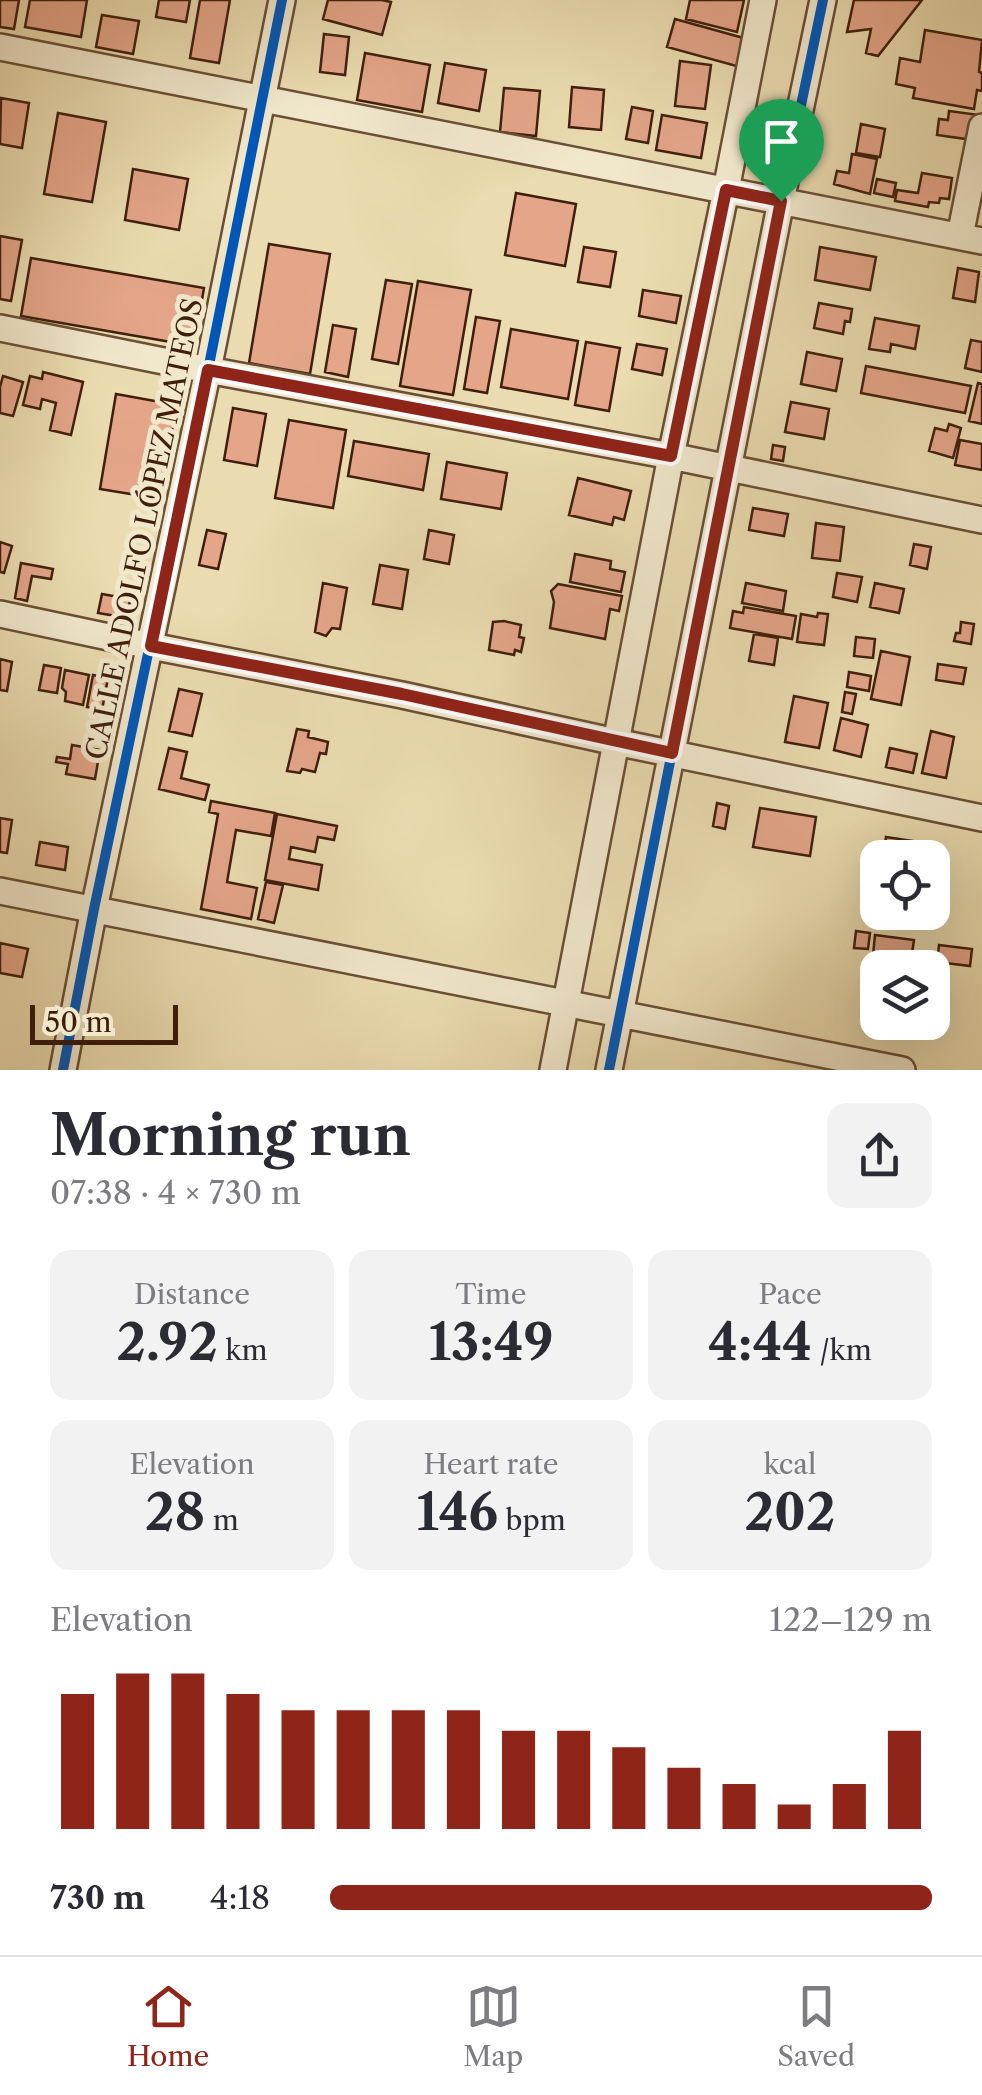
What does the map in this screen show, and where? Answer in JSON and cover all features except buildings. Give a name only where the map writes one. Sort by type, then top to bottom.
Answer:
[{"type":"street","name":"CALLE ADOLFO LÓPEZ MATEOS","points":[[63,1070],[282,0]]},
{"type":"street","points":[[553,1070],[762,0]]},
{"type":"street","points":[[609,1070],[824,0]]},
{"type":"street","points":[[0,48],[971,238],[982,127]]},
{"type":"street","points":[[0,328],[671,456],[982,520]]},
{"type":"street","points":[[0,614],[402,694],[982,818]]},
{"type":"street","points":[[0,890],[902,1070]]},
{"type":"cycle path","points":[[63,1070],[282,0]]},
{"type":"cycle path","points":[[609,1070],[823,0]]},
{"type":"route","points":[[726,190],[781,201],[672,753],[402,694],[151,646],[208,370],[671,456],[726,190]]}]
